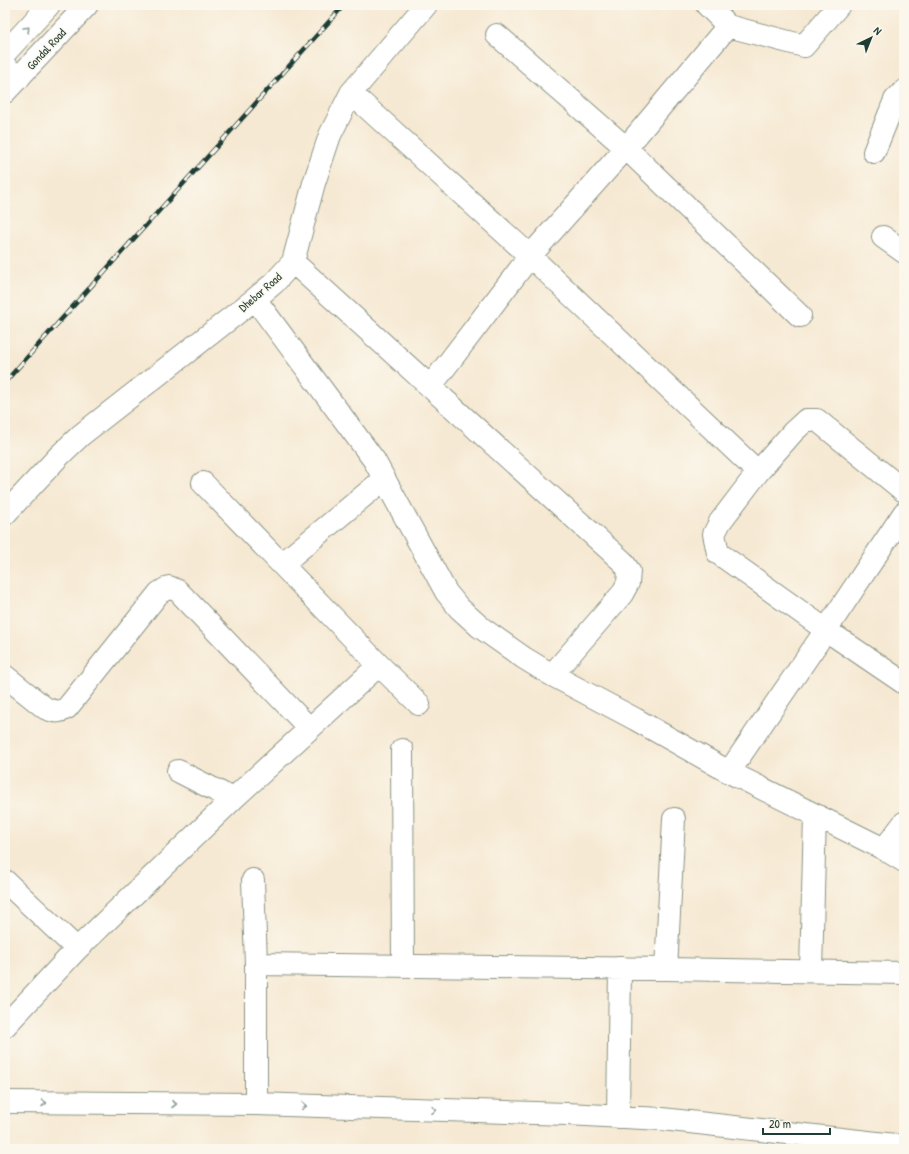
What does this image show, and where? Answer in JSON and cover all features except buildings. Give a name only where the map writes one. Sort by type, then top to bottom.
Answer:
[{"type":"street","points":[[5,53],[49,5]]},
{"type":"street","name":"Gondal Road","points":[[10,79],[88,5]]},
{"type":"street","name":"Dhebar Road","points":[[5,514],[59,456],[81,435],[255,299],[274,283],[293,262],[314,183],[330,135],[351,93],[426,5]]},
{"type":"street","points":[[706,5],[728,26],[804,46],[839,5]]},
{"type":"street","points":[[430,387],[530,256],[626,148],[728,26]]},
{"type":"street","points":[[497,35],[626,148],[800,316]]},
{"type":"street","points":[[874,152],[895,100],[904,91]]},
{"type":"street","points":[[351,93],[530,256],[758,472]]},
{"type":"street","points":[[883,237],[904,252]]},
{"type":"street","points":[[293,262],[623,562],[629,571],[628,583],[622,594],[552,675]]},
{"type":"street","points":[[255,299],[374,460],[446,592],[459,608],[480,627],[524,658],[552,675],[635,719],[729,772],[884,849],[904,861]]},
{"type":"street","points":[[904,491],[816,420],[806,420],[793,432],[758,472],[720,522],[714,534],[718,553],[826,630],[904,683]]},
{"type":"street","points":[[282,564],[384,479]]},
{"type":"street","points":[[202,483],[379,665],[419,704]]},
{"type":"street","points":[[729,772],[904,513]]},
{"type":"street","points":[[5,676],[45,708],[60,712],[67,708],[160,593],[169,587],[178,591],[309,728]]},
{"type":"street","points":[[5,1026],[77,949],[232,799],[379,665]]},
{"type":"street","points":[[402,750],[403,966]]},
{"type":"street","points":[[178,771],[232,799]]},
{"type":"street","points":[[811,971],[815,815]]},
{"type":"street","points":[[666,969],[674,819]]},
{"type":"street","points":[[884,849],[904,823]]},
{"type":"street","points":[[252,880],[256,964],[256,1104]]},
{"type":"street","points":[[5,881],[77,949]]},
{"type":"street","points":[[256,964],[904,972]]},
{"type":"street","points":[[618,1117],[620,968]]},
{"type":"street","points":[[5,1102],[256,1104],[567,1114],[662,1119],[904,1146]]},
{"type":"railway","points":[[5,382],[344,5]]}]
